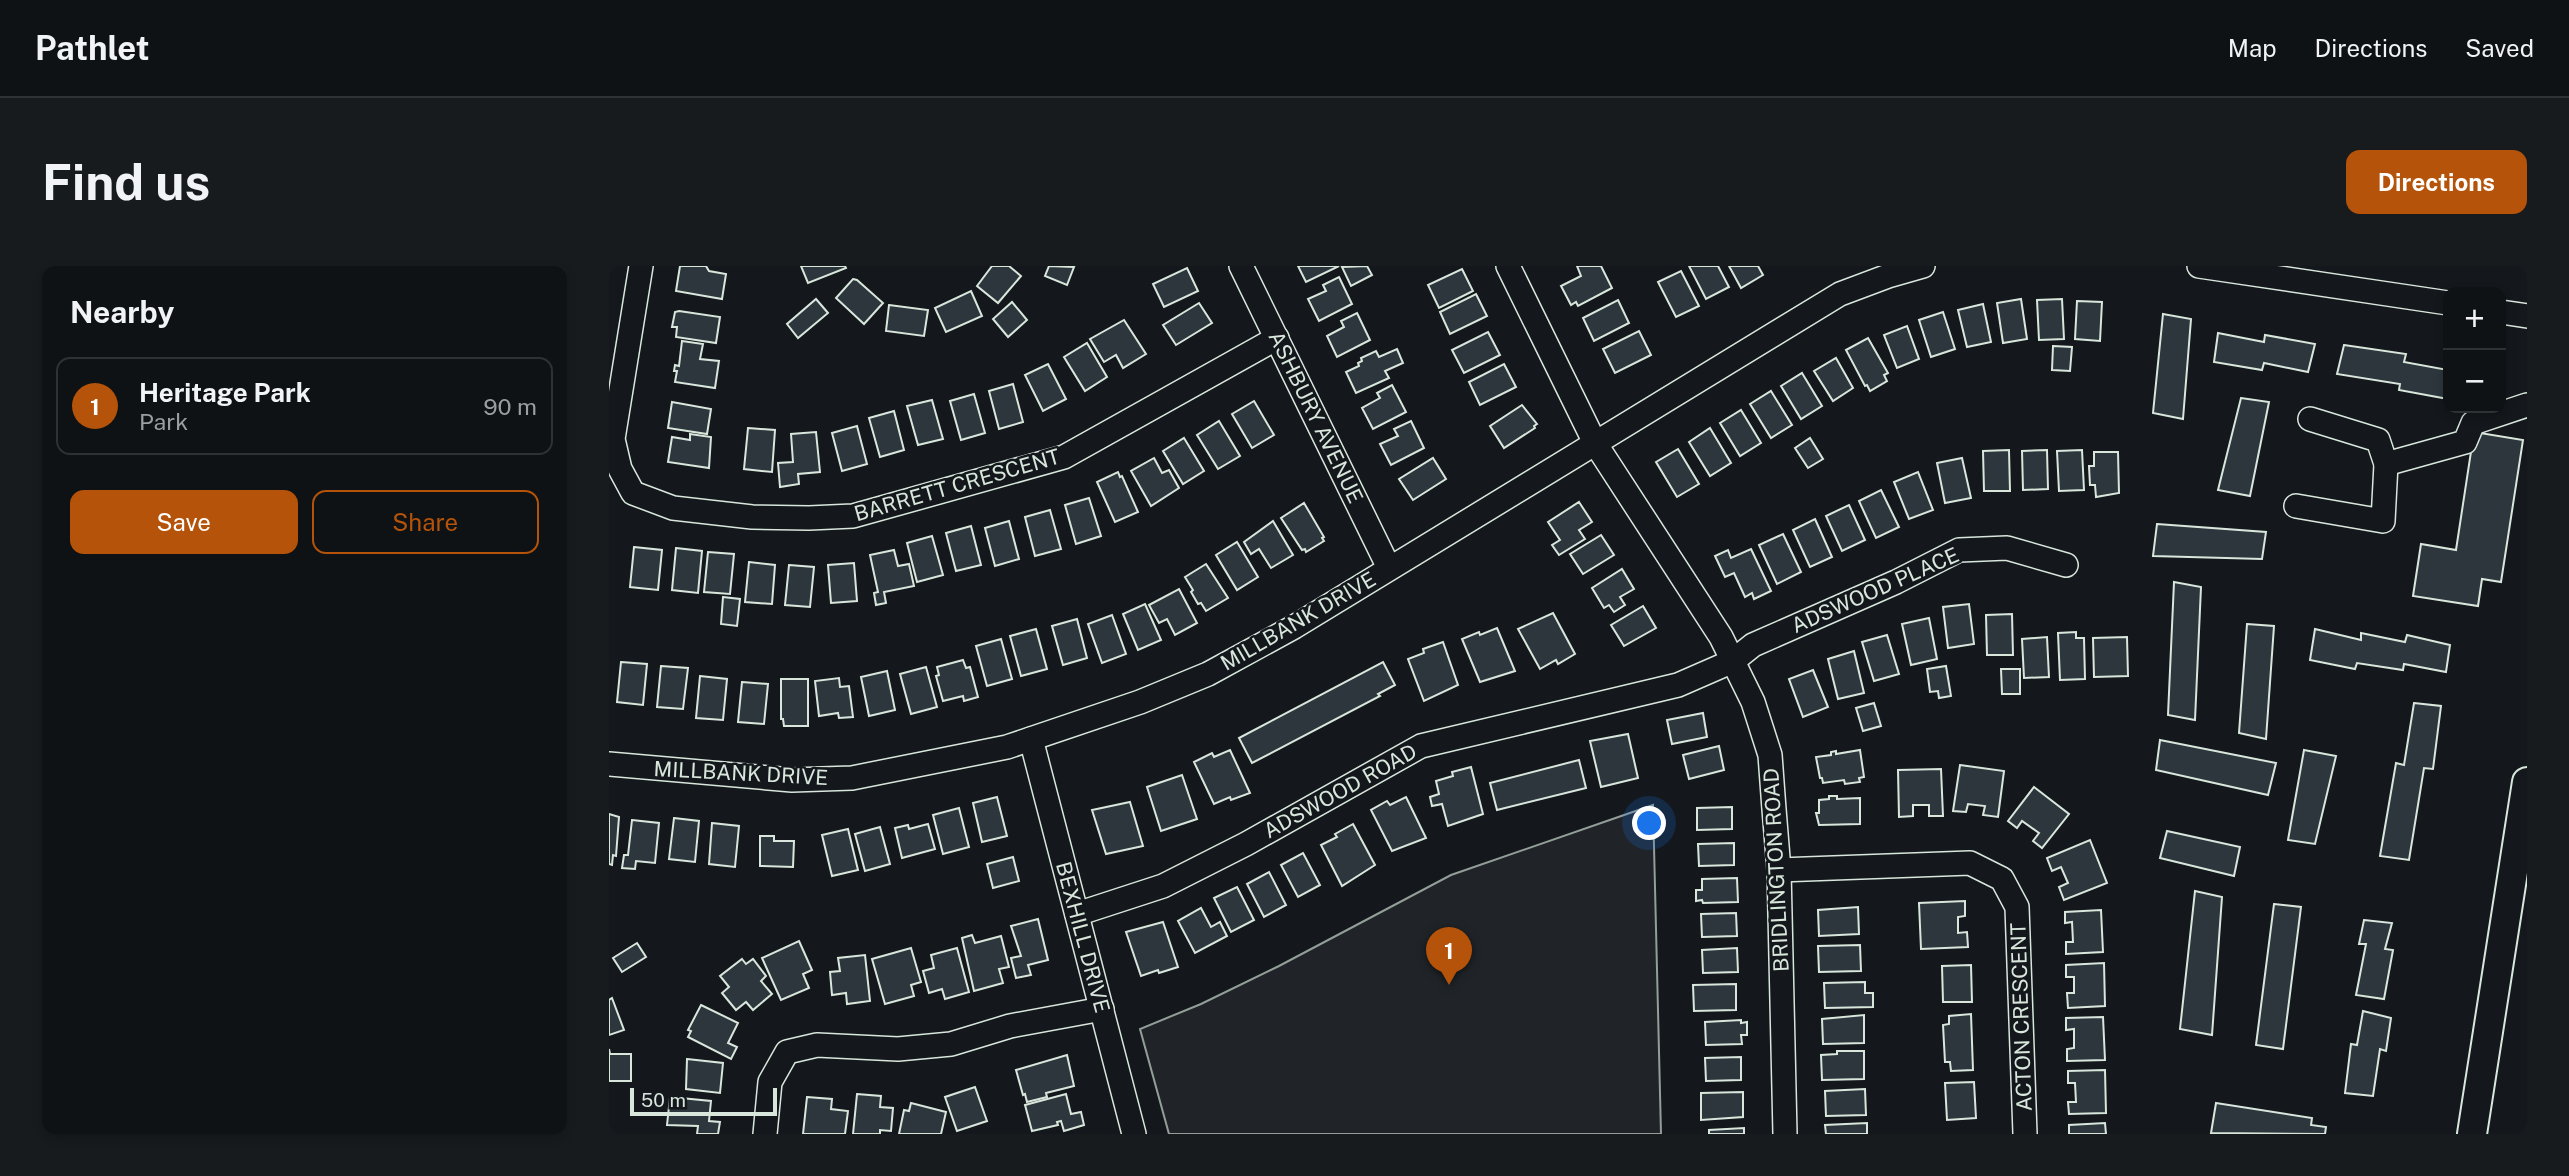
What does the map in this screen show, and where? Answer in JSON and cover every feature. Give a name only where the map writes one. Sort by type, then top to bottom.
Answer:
[{"type":"main road","points":[[2472,1134],[2527,782]]},
{"type":"street","name":"BARRETT CRESCENT","points":[[641,266],[613,439],[620,469],[633,493],[673,508],[752,517],[853,516],[1064,457],[1277,338]]},
{"type":"street","name":"ASHBURY AVENUE","points":[[1241,266],[1389,568]]},
{"type":"street","name":"BRIDLINGTON ROAD","points":[[1508,266],[1595,443],[1721,637],[1753,702],[1770,755],[1779,870],[1785,1134]]},
{"type":"street","name":"MILLBANK DRIVE","points":[[609,764],[792,780],[852,778],[1007,747],[1140,702],[1208,674],[1294,627],[1840,294],[1923,266]]},
{"type":"street","points":[[2199,266],[2262,270],[2443,302]]},
{"type":"street","points":[[2506,313],[2527,316]]},
{"type":"street","points":[[2386,464],[2465,442],[2473,423],[2527,404]]},
{"type":"street","points":[[2296,506],[2383,521],[2386,464],[2378,439],[2310,419]]},
{"type":"street","name":"ADSWOOD PLACE","points":[[1733,661],[1753,645],[1896,582],[1959,550],[2007,548],[2066,565]]},
{"type":"street","name":"ADSWOOD ROAD","points":[[1077,914],[1163,886],[1246,844],[1421,746],[1678,685],[1733,661]]},
{"type":"street","name":"BEXHILL DRIVE","points":[[1031,739],[1135,1134]]},
{"type":"street","name":"ACTON CRESCENT","points":[[1779,870],[1970,863],[2002,879],[2017,907],[2025,1134]]},
{"type":"street","points":[[765,1134],[770,1082],[787,1052],[817,1045],[898,1049],[951,1044],[1010,1026],[1102,1009]]},
{"type":"shaded area","points":[[1653,805],[1661,1134],[1169,1134],[1140,1029],[1201,1004],[1279,966],[1451,875]]},
{"type":"building","points":[[680,266],[706,266],[709,271],[726,274],[722,299],[676,291]]},
{"type":"building","points":[[801,266],[845,266],[846,268],[808,283]]},
{"type":"building","points":[[992,266],[1009,266],[1021,276],[998,303],[977,286]]},
{"type":"building","points":[[1049,266],[1074,267],[1067,285],[1045,276]]},
{"type":"building","points":[[1298,266],[1339,266],[1306,282]]},
{"type":"building","points":[[1367,266],[1372,275],[1351,286],[1342,267]]},
{"type":"building","points":[[1577,266],[1601,266],[1612,288],[1578,306],[1576,302],[1571,305],[1561,286],[1581,276]]},
{"type":"building","points":[[1689,266],[1718,266],[1729,287],[1706,299]]},
{"type":"building","points":[[1729,266],[1758,266],[1763,275],[1741,288]]},
{"type":"building","points":[[1187,268],[1198,291],[1164,307],[1153,284]]},
{"type":"building","points":[[1462,269],[1473,291],[1439,308],[1428,285]]},
{"type":"building","points":[[1681,271],[1699,306],[1676,317],[1658,282]]},
{"type":"building","points":[[1339,277],[1352,304],[1319,321],[1308,299],[1326,291],[1323,285]]},
{"type":"building","points":[[853,279],[883,303],[864,324],[836,298]]},
{"type":"building","points":[[971,291],[982,316],[946,332],[935,308]]},
{"type":"building","points":[[1476,294],[1487,316],[1450,334],[1440,312]]},
{"type":"building","points":[[816,299],[828,313],[798,338],[787,324]]},
{"type":"building","points":[[2021,299],[2027,339],[2003,343],[1997,303]]},
{"type":"building","points":[[2062,299],[2064,339],[2039,340],[2037,300]]},
{"type":"building","points":[[1618,300],[1629,323],[1594,341],[1583,318]]},
{"type":"building","points":[[2077,301],[2102,302],[2100,341],[2075,339]]},
{"type":"building","points":[[1012,302],[1027,320],[1008,337],[993,319]]},
{"type":"building","points":[[1199,303],[1212,323],[1176,345],[1163,325]]},
{"type":"building","points":[[1983,304],[1991,342],[1967,347],[1958,310]]},
{"type":"building","points":[[889,305],[928,310],[924,336],[886,331]]},
{"type":"building","points":[[675,312],[720,317],[716,343],[676,337],[677,327],[672,327]]},
{"type":"building","points":[[1943,312],[1955,349],[1931,357],[1919,320]]},
{"type":"building","points":[[1357,313],[1370,340],[1337,357],[1327,336],[1344,327],[1341,321]]},
{"type":"building","points":[[2163,314],[2191,319],[2183,419],[2153,413]]},
{"type":"building","points":[[1124,320],[1146,354],[1123,368],[1116,355],[1104,362],[1090,339]]},
{"type":"building","points":[[1907,326],[1919,359],[1897,368],[1884,335]]},
{"type":"building","points":[[1639,331],[1651,355],[1615,373],[1603,349]]},
{"type":"building","points":[[1488,332],[1500,355],[1464,373],[1452,350]]},
{"type":"building","points":[[2218,333],[2264,342],[2265,335],[2315,344],[2308,372],[2264,363],[2262,370],[2214,362]]},
{"type":"building","points":[[1868,338],[1888,373],[1884,375],[1887,381],[1870,391],[1846,350]]},
{"type":"building","points":[[682,341],[703,344],[700,359],[719,361],[715,388],[675,382],[675,365],[679,366]]},
{"type":"building","points":[[1087,343],[1107,377],[1085,391],[1064,357]]},
{"type":"building","points":[[2344,345],[2406,354],[2404,362],[2443,369],[2443,398],[2399,390],[2400,384],[2337,374]]},
{"type":"building","points":[[2053,346],[2072,347],[2070,371],[2052,370]]},
{"type":"building","points":[[1397,349],[1403,363],[1385,371],[1389,378],[1356,393],[1346,372],[1359,366],[1361,358],[1376,351],[1379,357]]},
{"type":"building","points":[[1836,358],[1853,388],[1833,401],[1814,371]]},
{"type":"building","points":[[1048,364],[1066,399],[1043,411],[1025,375]]},
{"type":"building","points":[[1504,364],[1516,387],[1480,405],[1469,382]]},
{"type":"building","points":[[1802,373],[1822,406],[1801,419],[1781,386]]},
{"type":"building","points":[[1013,384],[1023,422],[999,429],[989,391]]},
{"type":"building","points":[[1392,385],[1406,412],[1373,429],[1362,408],[1380,398],[1377,393]]},
{"type":"building","points":[[1771,391],[1792,425],[1771,438],[1750,404]]},
{"type":"building","points":[[974,394],[985,433],[961,440],[950,401]]},
{"type":"building","points":[[2241,398],[2269,402],[2250,496],[2218,490]]},
{"type":"building","points":[[932,400],[943,439],[918,445],[907,406]]},
{"type":"building","points":[[1254,401],[1274,435],[1252,448],[1232,414]]},
{"type":"building","points":[[672,402],[711,409],[707,434],[668,428]]},
{"type":"building","points":[[1522,405],[1537,424],[1504,448],[1490,426]]},
{"type":"building","points":[[1741,410],[1761,443],[1740,456],[1720,423]]},
{"type":"building","points":[[894,411],[904,450],[880,457],[869,418]]},
{"type":"building","points":[[1219,421],[1240,456],[1218,469],[1197,435]]},
{"type":"building","points":[[1411,421],[1424,448],[1391,465],[1380,444],[1398,436],[1394,429]]},
{"type":"building","points":[[857,426],[867,464],[842,471],[832,433]]},
{"type":"building","points":[[748,428],[775,430],[772,472],[744,469]]},
{"type":"building","points":[[1710,428],[1731,463],[1710,476],[1689,442]]},
{"type":"building","points":[[816,432],[820,472],[798,474],[799,484],[780,487],[778,463],[793,462],[791,434]]},
{"type":"building","points":[[2474,432],[2523,440],[2501,582],[2482,579],[2478,606],[2413,596],[2421,544],[2456,550]]},
{"type":"building","points":[[690,434],[711,437],[709,468],[668,462],[672,437],[690,440]]},
{"type":"building","points":[[1184,438],[1204,471],[1183,484],[1163,451]]},
{"type":"building","points":[[1810,438],[1823,459],[1808,468],[1795,448]]},
{"type":"building","points":[[1678,449],[1699,484],[1677,497],[1656,462]]},
{"type":"building","points":[[2009,450],[2010,491],[1984,491],[1983,451]]},
{"type":"building","points":[[2047,450],[2048,489],[2023,490],[2022,451]]},
{"type":"building","points":[[2082,450],[2084,490],[2059,491],[2057,451]]},
{"type":"building","points":[[2094,452],[2118,452],[2119,493],[2096,497],[2095,485],[2090,485],[2089,466],[2094,466]]},
{"type":"building","points":[[1154,458],[1162,473],[1169,470],[1179,488],[1151,506],[1131,471]]},
{"type":"building","points":[[1433,458],[1446,479],[1413,500],[1399,479]]},
{"type":"building","points":[[1962,458],[1971,498],[1945,503],[1937,463]]},
{"type":"building","points":[[1118,472],[1138,512],[1115,522],[1097,482]]},
{"type":"building","points":[[1918,472],[1933,510],[1909,519],[1894,482]]},
{"type":"building","points":[[1881,490],[1899,527],[1876,538],[1859,501]]},
{"type":"building","points":[[1089,498],[1101,536],[1076,544],[1065,505]]},
{"type":"building","points":[[1579,502],[1592,522],[1579,530],[1585,539],[1559,555],[1552,545],[1560,540],[1548,522]]},
{"type":"building","points":[[1304,503],[1324,537],[1324,541],[1306,552],[1281,518]]},
{"type":"building","points":[[1849,505],[1865,540],[1842,551],[1826,516]]},
{"type":"building","points":[[1050,510],[1061,549],[1035,556],[1025,517]]},
{"type":"building","points":[[1815,519],[1832,557],[1810,567],[1793,530]]},
{"type":"building","points":[[1009,521],[1019,559],[995,566],[985,528]]},
{"type":"building","points":[[1273,521],[1293,555],[1271,568],[1259,549],[1251,554],[1244,542]]},
{"type":"building","points":[[2157,524],[2266,532],[2262,559],[2153,556]]},
{"type":"building","points":[[971,526],[981,565],[956,571],[946,533]]},
{"type":"building","points":[[1783,534],[1801,572],[1777,584],[1759,545]]},
{"type":"building","points":[[1601,535],[1614,555],[1583,574],[1570,554]]},
{"type":"building","points":[[932,536],[943,575],[917,582],[907,543]]},
{"type":"building","points":[[1237,542],[1258,577],[1237,590],[1216,555]]},
{"type":"building","points":[[634,547],[662,550],[658,590],[630,587]]},
{"type":"building","points":[[676,548],[702,551],[698,593],[672,590]]},
{"type":"building","points":[[1751,549],[1771,591],[1754,599],[1752,593],[1745,597],[1734,573],[1725,577],[1715,556],[1728,550],[1731,558]]},
{"type":"building","points":[[894,550],[898,566],[909,564],[914,586],[884,592],[886,603],[876,605],[874,593],[878,592],[870,555]]},
{"type":"building","points":[[708,552],[734,554],[730,594],[704,592]]},
{"type":"building","points":[[749,562],[775,565],[772,604],[745,602]]},
{"type":"building","points":[[854,563],[857,601],[831,603],[828,565]]},
{"type":"building","points":[[1206,564],[1228,598],[1206,611],[1201,603],[1198,604],[1185,577]]},
{"type":"building","points":[[789,565],[814,567],[810,607],[785,605]]},
{"type":"building","points":[[1622,569],[1634,589],[1620,597],[1625,605],[1614,612],[1609,605],[1604,608],[1592,588]]},
{"type":"building","points":[[2174,582],[2201,587],[2195,720],[2168,715]]},
{"type":"building","points":[[1179,589],[1197,623],[1175,635],[1167,619],[1159,623],[1149,605]]},
{"type":"building","points":[[723,597],[740,599],[737,626],[721,624]]},
{"type":"building","points":[[1145,604],[1161,640],[1138,650],[1123,614]]},
{"type":"building","points":[[1969,604],[1974,644],[1948,648],[1943,607]]},
{"type":"building","points":[[1643,606],[1656,628],[1624,646],[1611,625]]},
{"type":"building","points":[[1553,613],[1575,654],[1558,664],[1556,660],[1540,669],[1518,629]]},
{"type":"building","points":[[2012,614],[2013,655],[1987,655],[1986,615]]},
{"type":"building","points":[[1112,615],[1126,654],[1102,663],[1088,624]]},
{"type":"building","points":[[1929,618],[1937,659],[1911,665],[1902,624]]},
{"type":"building","points":[[1077,619],[1087,658],[1063,665],[1052,626]]},
{"type":"building","points":[[2247,624],[2274,626],[2266,739],[2239,733]]},
{"type":"building","points":[[1497,628],[1515,671],[1480,682],[1462,639]]},
{"type":"building","points":[[1036,629],[1047,669],[1021,676],[1010,636]]},
{"type":"building","points":[[2315,629],[2361,640],[2361,633],[2405,642],[2407,635],[2450,645],[2446,672],[2404,664],[2403,670],[2357,663],[2355,669],[2310,660]]},
{"type":"building","points":[[2076,632],[2076,638],[2084,638],[2085,679],[2060,680],[2058,633]]},
{"type":"building","points":[[1887,635],[1899,674],[1874,681],[1862,642]]},
{"type":"building","points":[[2047,637],[2049,677],[2024,678],[2022,639]]},
{"type":"building","points":[[2127,637],[2128,676],[2094,677],[2093,638]]},
{"type":"building","points":[[1001,639],[1012,679],[987,686],[976,646]]},
{"type":"building","points":[[1443,642],[1458,685],[1424,701],[1408,659],[1424,653],[1423,649]]},
{"type":"building","points":[[1854,651],[1864,693],[1838,699],[1828,659]]},
{"type":"building","points":[[963,660],[966,668],[970,667],[978,697],[964,701],[963,696],[943,701],[936,676],[939,675],[937,667]]},
{"type":"building","points":[[621,662],[647,664],[643,705],[617,702]]},
{"type":"building","points":[[1383,662],[1395,685],[1378,694],[1380,696],[1252,763],[1239,738]]},
{"type":"building","points":[[661,666],[688,668],[683,709],[657,707]]},
{"type":"building","points":[[1946,666],[1951,696],[1939,698],[1938,691],[1930,692],[1927,669]]},
{"type":"building","points":[[926,667],[937,707],[911,714],[900,674]]},
{"type":"building","points":[[2001,669],[2020,669],[2020,694],[2002,694]]},
{"type":"building","points":[[1813,670],[1828,707],[1803,717],[1789,679]]},
{"type":"building","points":[[887,671],[895,710],[869,716],[861,677]]},
{"type":"building","points":[[700,676],[727,679],[723,720],[696,718]]},
{"type":"building","points":[[839,678],[840,687],[849,686],[853,717],[839,718],[838,713],[819,716],[815,681]]},
{"type":"building","points":[[781,679],[808,679],[808,726],[784,726],[781,719]]},
{"type":"building","points":[[742,682],[768,684],[764,724],[738,722]]},
{"type":"building","points":[[1874,703],[1881,726],[1863,731],[1856,708]]},
{"type":"building","points":[[2414,703],[2441,706],[2433,769],[2424,768],[2409,860],[2380,856],[2396,763],[2404,765]]},
{"type":"building","points":[[1703,713],[1707,737],[1672,744],[1667,720]]},
{"type":"building","points":[[1628,734],[1638,778],[1601,787],[1590,741]]},
{"type":"building","points":[[2160,740],[2276,763],[2268,795],[2156,770]]},
{"type":"building","points":[[1719,746],[1724,770],[1689,779],[1683,755]]},
{"type":"building","points":[[1230,750],[1250,793],[1214,804],[1194,762],[1212,753],[1214,757]]},
{"type":"building","points":[[1860,750],[1864,777],[1859,778],[1860,782],[1845,784],[1844,780],[1823,783],[1816,757],[1831,755],[1831,752],[1836,751],[1836,754]]},
{"type":"building","points":[[2304,750],[2336,756],[2315,844],[2288,840]]},
{"type":"building","points":[[1579,760],[1586,788],[1497,810],[1490,783]]},
{"type":"building","points":[[1960,765],[2004,771],[1998,817],[1983,815],[1985,806],[1968,804],[1966,812],[1953,811]]},
{"type":"building","points":[[1471,767],[1483,814],[1448,826],[1442,804],[1432,806],[1430,797],[1439,794],[1436,781],[1453,776],[1452,772]]},
{"type":"building","points":[[1941,769],[1943,816],[1929,816],[1929,805],[1913,805],[1913,816],[1899,817],[1898,770]]},
{"type":"building","points":[[1182,775],[1197,819],[1161,831],[1147,787]]},
{"type":"building","points":[[2034,787],[2069,814],[2042,848],[2033,841],[2039,833],[2022,821],[2017,828],[2008,821]]},
{"type":"building","points":[[1829,796],[1837,796],[1837,799],[1860,798],[1860,824],[1819,825],[1816,813],[1819,813],[1819,800],[1829,799]]},
{"type":"building","points":[[997,797],[1007,836],[982,842],[973,803]]},
{"type":"building","points":[[1406,797],[1426,838],[1392,851],[1371,810],[1387,801],[1390,805]]},
{"type":"building","points":[[1130,802],[1143,846],[1106,854],[1092,810]]},
{"type":"building","points":[[1732,807],[1732,829],[1697,830],[1697,808]]},
{"type":"building","points":[[959,808],[969,847],[943,854],[933,815]]},
{"type":"building","points":[[609,814],[619,817],[616,856],[613,855],[612,865],[609,864]]},
{"type":"building","points":[[674,818],[699,821],[695,862],[669,859]]},
{"type":"building","points":[[632,820],[659,823],[655,863],[636,861],[635,869],[622,868],[624,855],[628,855]]},
{"type":"building","points":[[712,823],[739,826],[735,867],[709,864]]},
{"type":"building","points":[[928,824],[935,849],[902,858],[895,828],[908,825],[909,829]]},
{"type":"building","points":[[1353,824],[1375,865],[1342,886],[1321,845]]},
{"type":"building","points":[[880,827],[890,864],[865,871],[855,834]]},
{"type":"building","points":[[848,829],[858,870],[832,876],[822,835]]},
{"type":"building","points":[[2167,831],[2240,847],[2234,876],[2160,858]]},
{"type":"building","points":[[760,836],[774,836],[774,841],[794,841],[793,867],[760,866]]},
{"type":"building","points":[[2090,840],[2107,883],[2064,900],[2059,887],[2068,883],[2061,867],[2052,871],[2047,858]]},
{"type":"building","points":[[1734,843],[1734,865],[1699,866],[1698,844]]},
{"type":"building","points":[[1303,853],[1320,885],[1298,897],[1281,865]]},
{"type":"building","points":[[1013,857],[1019,881],[993,888],[987,864]]},
{"type":"building","points":[[1269,872],[1286,905],[1264,917],[1247,884]]},
{"type":"building","points":[[1737,878],[1738,902],[1696,901],[1696,890],[1702,890],[1702,879]]},
{"type":"building","points":[[1237,887],[1254,920],[1231,932],[1214,898]]},
{"type":"building","points":[[2195,891],[2222,897],[2212,1035],[2180,1029]]},
{"type":"building","points":[[1965,901],[1965,916],[1958,917],[1958,933],[1967,932],[1968,947],[1921,949],[1919,903]]},
{"type":"building","points":[[2274,904],[2301,907],[2283,1049],[2256,1045]]},
{"type":"building","points":[[1858,907],[1859,934],[1819,936],[1818,910]]},
{"type":"building","points":[[1201,908],[1211,927],[1220,922],[1227,936],[1195,953],[1178,921]]},
{"type":"building","points":[[2101,910],[2103,952],[2066,954],[2066,942],[2073,942],[2072,922],[2065,923],[2065,912]]},
{"type":"building","points":[[1736,913],[1737,936],[1702,937],[1701,914]]},
{"type":"building","points":[[1038,919],[1048,960],[1028,965],[1031,975],[1016,978],[1011,958],[1021,956],[1011,926]]},
{"type":"building","points":[[2364,920],[2392,923],[2385,949],[2393,950],[2384,999],[2356,995],[2366,944],[2359,944]]},
{"type":"building","points":[[1163,922],[1178,967],[1141,976],[1126,932]]},
{"type":"building","points":[[972,935],[975,943],[1001,936],[1009,967],[999,969],[1003,983],[974,991],[962,938]]},
{"type":"building","points":[[799,941],[812,970],[803,974],[809,988],[781,1000],[762,958]]},
{"type":"building","points":[[637,943],[646,957],[622,972],[613,958]]},
{"type":"building","points":[[1860,945],[1861,971],[1819,972],[1818,946]]},
{"type":"building","points":[[911,948],[921,982],[911,985],[914,996],[885,1004],[872,959]]},
{"type":"building","points":[[957,948],[969,992],[945,999],[942,989],[929,993],[923,971],[934,968],[931,955]]},
{"type":"building","points":[[1737,948],[1738,972],[1703,973],[1702,950]]},
{"type":"building","points":[[865,955],[870,1001],[847,1004],[846,993],[832,995],[830,972],[840,971],[838,958]]},
{"type":"building","points":[[742,959],[746,964],[753,959],[766,976],[761,981],[772,994],[753,1010],[746,1002],[736,1010],[722,993],[729,987],[720,976]]},
{"type":"building","points":[[2104,963],[2105,1006],[2068,1008],[2067,993],[2074,993],[2074,977],[2066,977],[2066,965]]},
{"type":"building","points":[[1971,965],[1972,1002],[1943,1002],[1942,966]]},
{"type":"building","points":[[1865,982],[1865,993],[1873,993],[1873,1007],[1825,1008],[1824,983]]},
{"type":"building","points":[[1736,984],[1736,1010],[1694,1011],[1693,985]]},
{"type":"building","points":[[612,998],[624,1030],[609,1035],[609,1000]]},
{"type":"building","points":[[701,1005],[738,1023],[728,1043],[737,1047],[731,1059],[688,1037],[691,1031],[688,1030]]},
{"type":"building","points":[[2363,1011],[2391,1018],[2386,1051],[2380,1049],[2373,1096],[2345,1093],[2351,1044],[2357,1045]]},
{"type":"building","points":[[1971,1014],[1973,1070],[1951,1071],[1950,1062],[1945,1062],[1943,1025],[1949,1024],[1949,1016]]},
{"type":"building","points":[[1864,1015],[1864,1043],[1823,1044],[1822,1019]]},
{"type":"building","points":[[2103,1017],[2105,1060],[2067,1061],[2067,1049],[2074,1048],[2074,1029],[2066,1030],[2066,1018]]},
{"type":"building","points":[[1741,1020],[1741,1023],[1747,1022],[1747,1035],[1741,1035],[1742,1044],[1706,1045],[1705,1022]]},
{"type":"building","points":[[609,1049],[610,1054],[631,1054],[631,1081],[609,1081]]},
{"type":"building","points":[[1837,1051],[1864,1051],[1864,1079],[1822,1080],[1821,1055],[1837,1054]]},
{"type":"building","points":[[1067,1055],[1074,1086],[1046,1093],[1047,1097],[1027,1102],[1016,1070]]},
{"type":"building","points":[[1741,1057],[1741,1080],[1706,1081],[1705,1058]]},
{"type":"building","points":[[687,1059],[723,1063],[720,1093],[686,1089]]},
{"type":"building","points":[[2105,1070],[2106,1113],[2069,1114],[2068,1102],[2076,1102],[2075,1083],[2068,1083],[2068,1071]]},
{"type":"building","points":[[1974,1082],[1976,1118],[1947,1120],[1945,1083]]},
{"type":"building","points":[[975,1087],[987,1121],[957,1131],[945,1097]]},
{"type":"building","points":[[1865,1089],[1866,1115],[1826,1116],[1825,1091]]},
{"type":"building","points":[[1743,1092],[1743,1117],[1701,1120],[1701,1093]]},
{"type":"building","points":[[857,1094],[881,1096],[880,1107],[893,1108],[891,1131],[880,1130],[880,1134],[853,1134]]},
{"type":"building","points":[[1066,1094],[1071,1114],[1081,1112],[1084,1125],[1064,1131],[1061,1121],[1057,1122],[1058,1125],[1032,1131],[1025,1105]]},
{"type":"building","points":[[670,1097],[711,1101],[709,1121],[720,1122],[718,1134],[697,1134],[698,1126],[667,1125]]},
{"type":"building","points":[[807,1097],[832,1099],[831,1109],[848,1111],[845,1134],[803,1134]]},
{"type":"building","points":[[911,1103],[946,1112],[941,1134],[899,1134],[904,1110],[909,1111]]},
{"type":"building","points":[[2216,1103],[2312,1118],[2311,1125],[2326,1127],[2325,1134],[2211,1133]]},
{"type":"building","points":[[1867,1123],[1867,1134],[1826,1134],[1825,1125]]},
{"type":"building","points":[[2105,1123],[2106,1134],[2069,1134],[2069,1125]]},
{"type":"building","points":[[1744,1128],[1744,1134],[1709,1134],[1709,1130]]},
{"type":"place","name":"Heritage Park","points":[[1449,985]]}]
